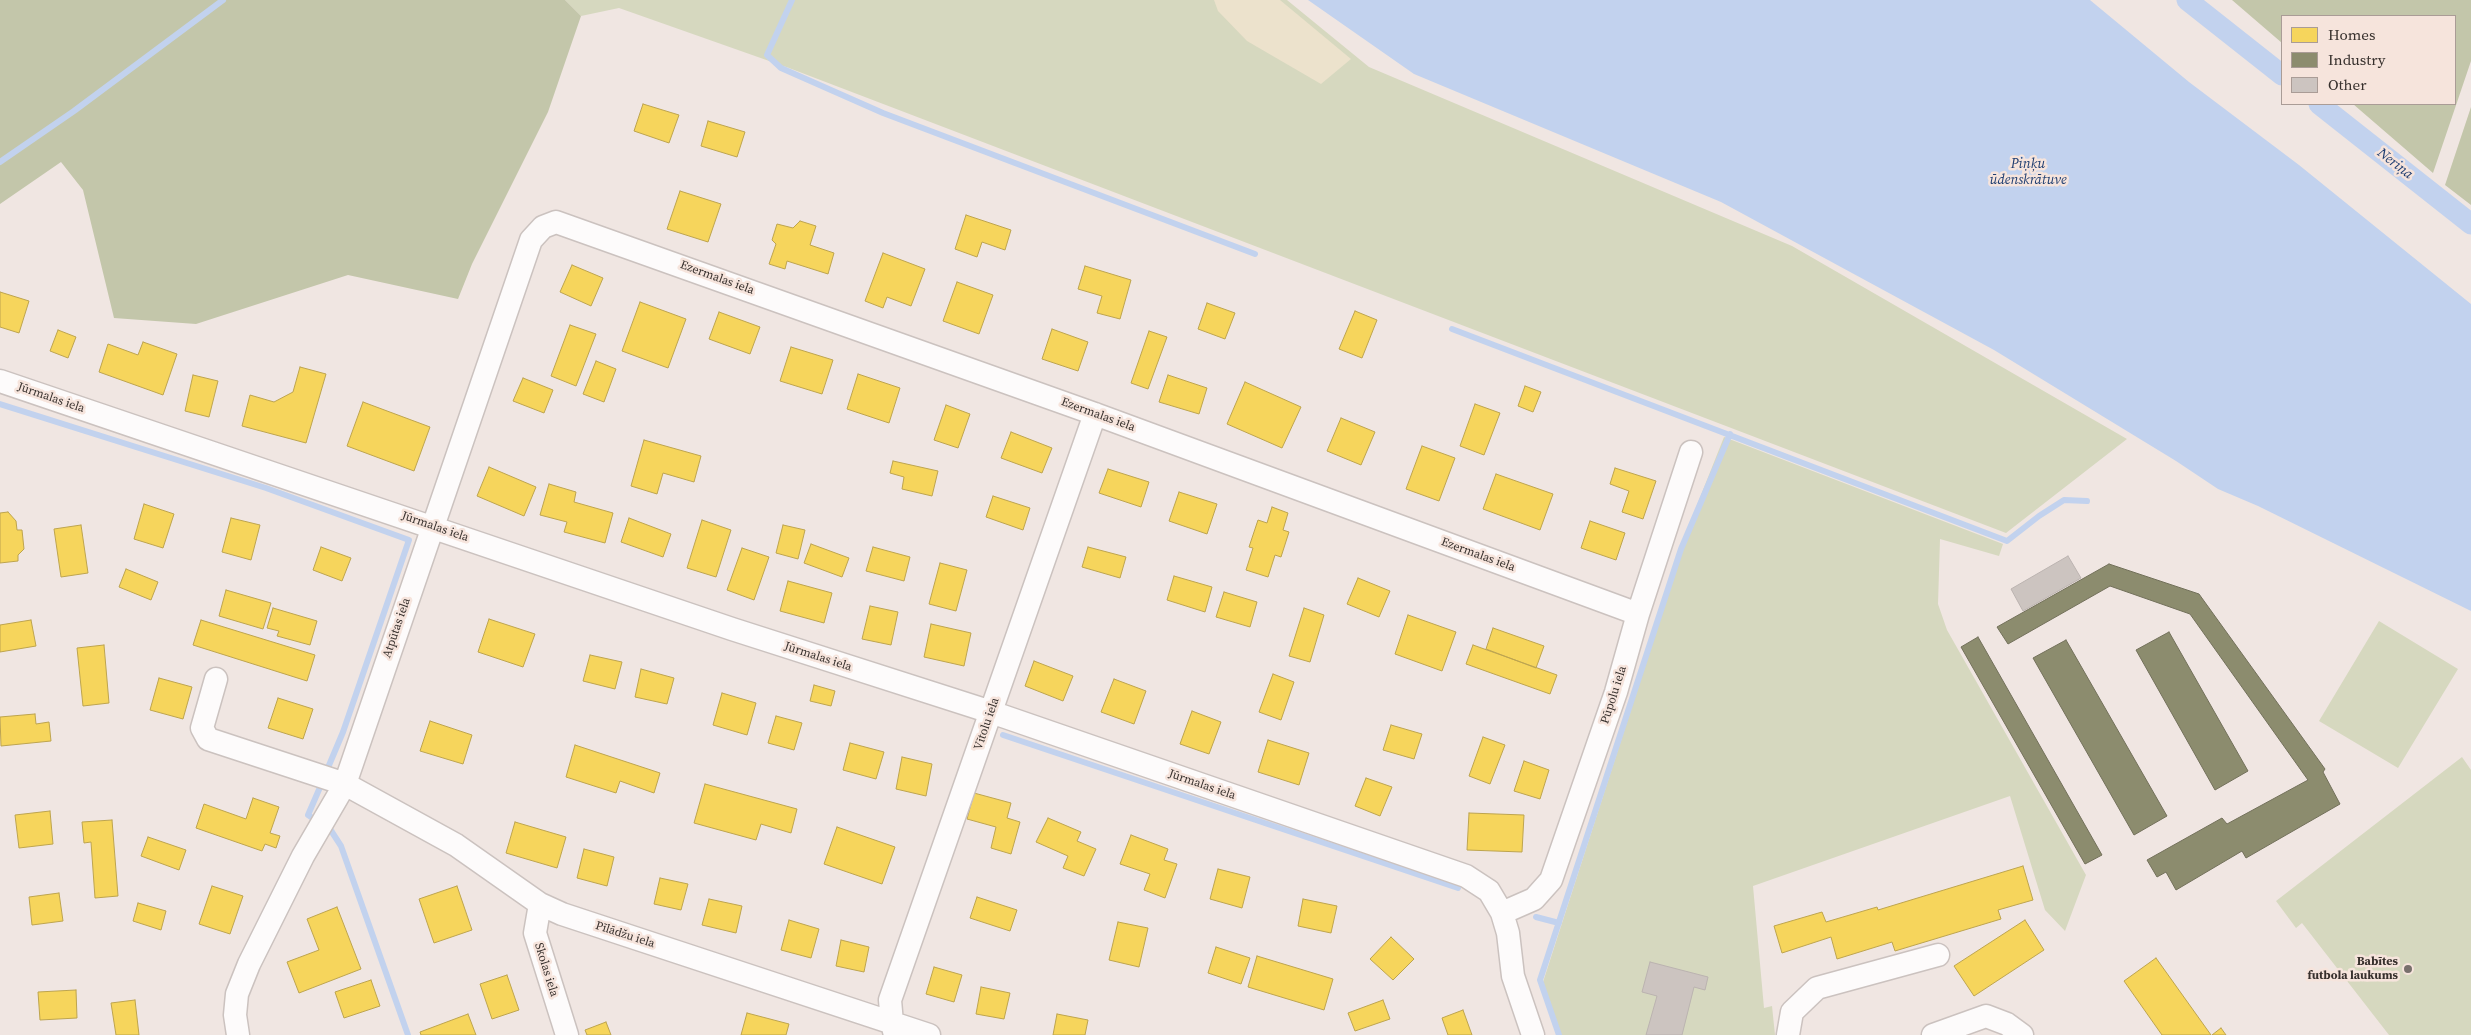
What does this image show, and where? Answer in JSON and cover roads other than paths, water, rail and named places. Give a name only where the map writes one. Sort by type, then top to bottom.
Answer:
[{"type":"street","name":"Ezermalas iela","points":[[556,222],[1095,414],[1638,614]]},
{"type":"street","name":"Atpūtas iela","points":[[238,1035],[234,1015],[236,994],[248,964],[303,856],[345,784],[531,240],[543,227],[556,222]]},
{"type":"street","name":"Jūrmalas iela","points":[[0,381],[732,629],[991,712],[1466,876],[1489,891],[1502,913],[1508,933],[1513,976],[1533,1035]]},
{"type":"street","name":"Vītolu iela","points":[[893,1029],[890,1000],[1095,414]]},
{"type":"street","name":"Pūpolu iela","points":[[1502,913],[1534,900],[1551,880],[1616,692],[1638,614],[1691,452]]},
{"type":"street","name":"Pīlādžu iela","points":[[216,679],[202,728],[208,739],[345,784],[456,845],[540,904],[562,914],[893,1029],[929,1035]]},
{"type":"street","name":"Skolas iela","points":[[540,904],[534,932],[567,1035]]},
{"type":"street","points":[[1788,1035],[1792,1012],[1817,988],[1938,955]]},
{"type":"street","points":[[1933,1035],[1986,1016],[2007,1024],[2022,1035]]},
{"type":"water","name":"Piņķu ūdenskrātuve","points":[[1308,0],[2090,0],[2189,82],[2299,165],[2471,304],[2471,611],[2258,506],[2218,489],[2176,461],[1994,350],[1721,202],[1414,74]]},
{"type":"waterway","points":[[0,162],[74,111],[223,0]]},
{"type":"waterway","points":[[792,0],[767,55],[781,68],[883,113],[1255,254]]},
{"type":"waterway","name":"Neriņa","points":[[2187,0],[2281,74]]},
{"type":"waterway","name":"Neriņa","points":[[2320,105],[2471,224]]},
{"type":"waterway","points":[[1452,329],[2007,541],[2039,516],[2064,500],[2087,501]]},
{"type":"waterway","points":[[0,404],[266,488],[409,540],[343,732],[327,770]]},
{"type":"waterway","points":[[1559,1035],[1540,980],[1681,549],[1730,434]]},
{"type":"waterway","points":[[1003,735],[1458,888]]},
{"type":"waterway","points":[[314,819],[308,815],[321,785]]},
{"type":"waterway","points":[[330,829],[341,846],[408,1035]]},
{"type":"waterway","points":[[1536,917],[1559,923]]},
{"type":"place","name":"Babītes futbola laukums","points":[[2408,969]]}]
